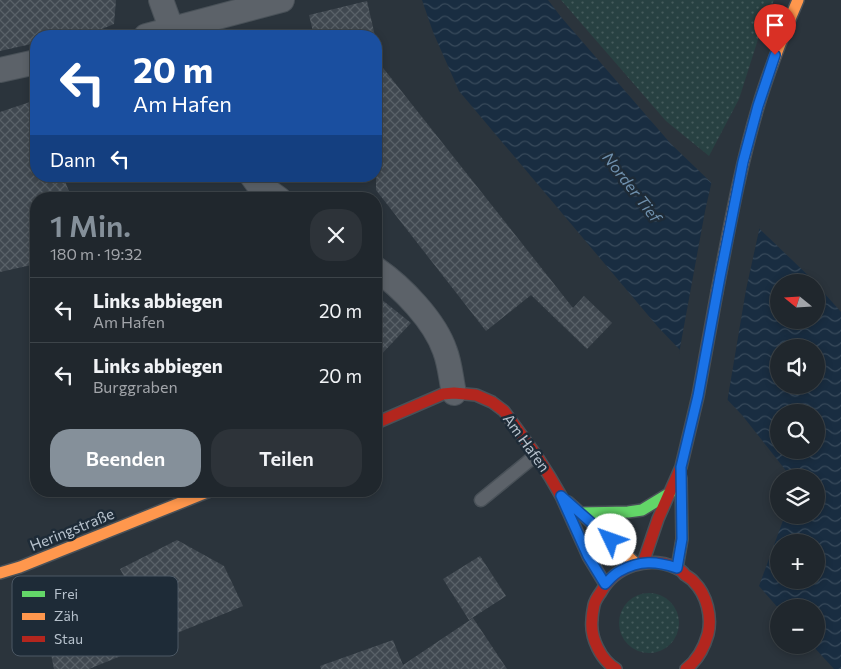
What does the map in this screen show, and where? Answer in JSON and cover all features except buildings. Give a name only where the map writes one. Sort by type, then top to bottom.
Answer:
[{"type":"main road","points":[[640,564],[681,467],[698,396],[743,162],[758,106],[780,39],[798,0]]},
{"type":"main road","points":[[382,420],[432,398],[454,393]]},
{"type":"main road","name":"Am Hafen","points":[[454,393],[476,395],[492,402],[504,411],[536,455],[561,496],[588,556],[605,584]]},
{"type":"main road","points":[[677,568],[682,539],[681,467]]},
{"type":"main road","points":[[581,513],[642,510],[670,493]]},
{"type":"main road","name":"Am Hafen","points":[[561,496],[640,564]]},
{"type":"main road","name":"Heringstraße","points":[[0,573],[20,567],[195,497]]},
{"type":"main road","points":[[616,669],[611,666],[598,648],[592,627],[594,604],[605,584],[618,572],[640,564],[660,563],[677,568],[695,582],[707,602],[710,625],[704,648],[689,668]]},
{"type":"street","points":[[161,0],[172,30]]},
{"type":"street","points":[[183,30],[282,0]]},
{"type":"street","points":[[0,70],[30,63]]},
{"type":"street","points":[[256,182],[269,192]]},
{"type":"street","points":[[382,273],[392,280],[410,298],[437,333],[446,351],[454,393]]},
{"type":"lane","points":[[481,500],[536,455]]},
{"type":"green space","points":[[561,0],[774,0],[761,30],[739,99],[709,156],[666,121]]},
{"type":"green space","points":[[643,593],[655,593],[666,598],[674,606],[679,617],[677,635],[666,648],[655,653],[643,653],[632,648],[624,640],[619,629],[619,617],[624,606],[632,598]]},
{"type":"water","name":"Norder Tief","points":[[422,0],[548,0],[671,144],[807,274],[770,274],[770,329],[825,329],[825,294],[841,312],[841,669],[834,669],[820,654],[825,654],[825,599],[770,599],[759,586],[770,556],[770,589],[825,589],[825,534],[778,534],[782,524],[825,524],[825,469],[785,469],[777,459],[825,459],[825,404],[770,404],[770,450],[742,415],[658,327],[459,91],[433,32]]},
{"type":"pier","points":[[712,180],[760,226],[746,290],[727,403],[679,353]]},
{"type":"traffic: fast","points":[[677,568],[682,539],[681,478]]},
{"type":"traffic: fast","points":[[581,513],[642,510],[670,493]]},
{"type":"traffic: slow","points":[[717,292],[735,199],[762,93],[798,0]]},
{"type":"traffic: slow","points":[[0,573],[20,567],[195,497]]},
{"type":"traffic: slow","points":[[568,502],[636,564]]},
{"type":"traffic: jam","points":[[643,563],[658,519],[681,467],[698,396],[717,292]]},
{"type":"traffic: jam","points":[[382,420],[443,394],[476,395],[492,402],[504,411],[550,477],[561,496],[588,556],[605,584]]},
{"type":"traffic: jam","points":[[616,669],[601,654],[595,641],[592,627],[594,603],[607,583],[615,575],[634,565],[644,563],[666,564],[677,568],[691,579],[705,600],[709,614],[708,634],[697,658],[686,669]]},
{"type":"route","points":[[611,540],[561,496],[588,556],[605,584],[618,572],[636,564],[660,563],[677,568],[682,539],[681,467],[698,396],[743,162],[758,106],[775,55]]}]
